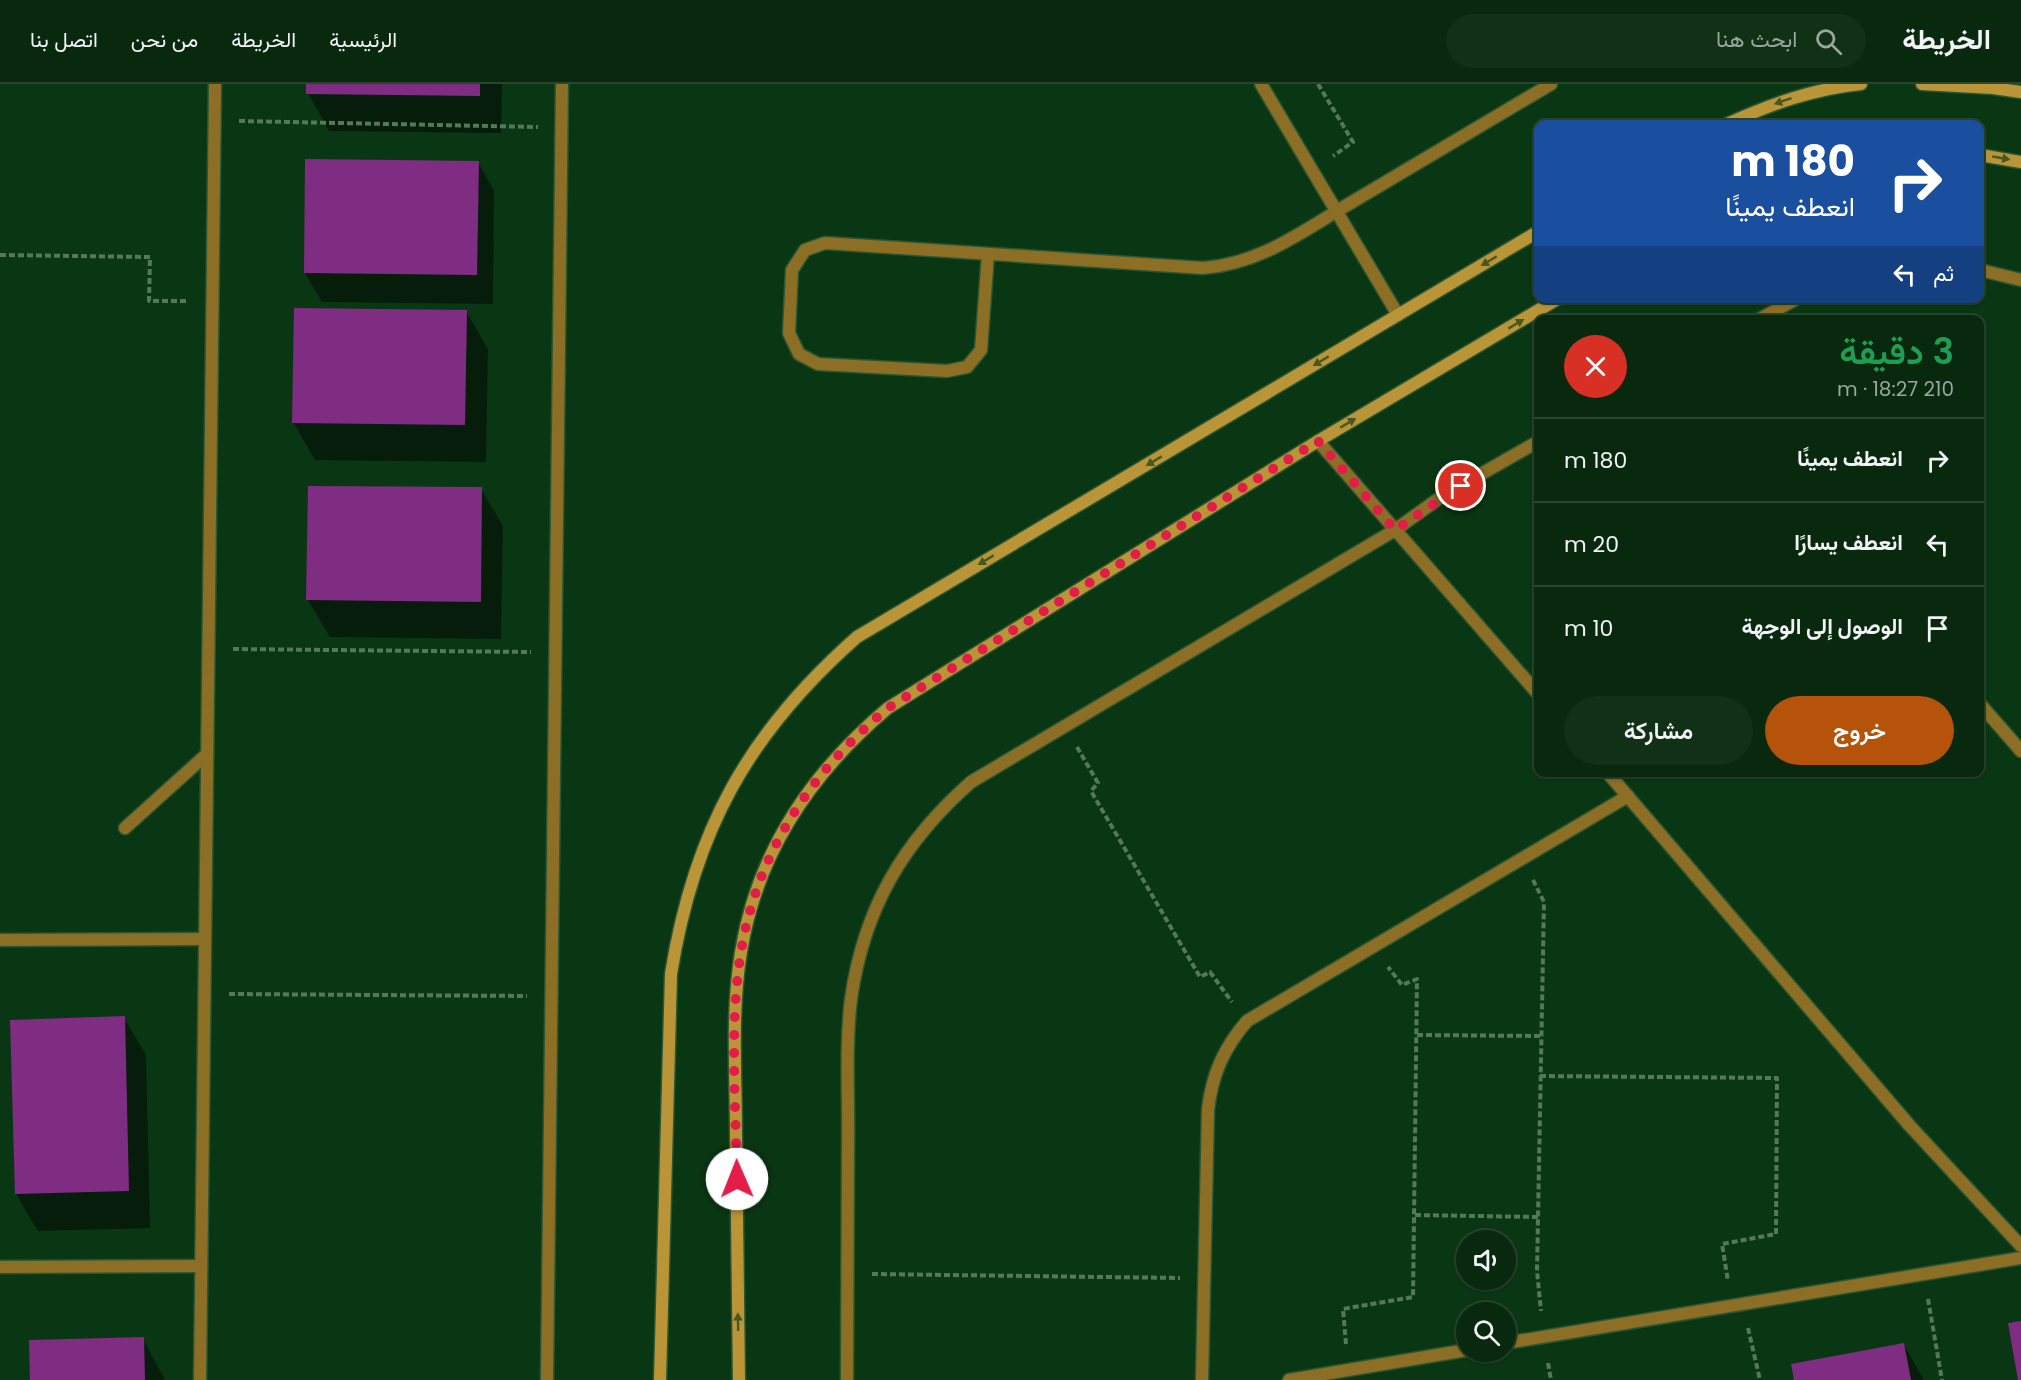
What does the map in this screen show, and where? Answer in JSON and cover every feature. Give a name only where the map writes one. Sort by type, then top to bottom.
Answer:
[{"type":"street","points":[[200,1380],[215,84]]},
{"type":"street","points":[[547,1380],[562,84]]},
{"type":"street","points":[[1261,84],[1398,315]]},
{"type":"street","points":[[988,254],[981,350],[967,367],[947,371],[818,364],[798,354],[792,344],[789,333],[792,270],[797,259],[814,245],[825,243],[1203,268],[1223,266],[1263,255],[1551,84]]},
{"type":"street","points":[[1736,120],[1805,93],[1861,84]]},
{"type":"street","points":[[1922,84],[2021,92]]},
{"type":"street","points":[[1984,156],[2021,162]]},
{"type":"street","points":[[660,1380],[671,974],[678,927],[695,870],[728,793],[754,750],[785,709],[812,679],[857,637],[1534,234]]},
{"type":"street","points":[[1984,271],[2021,280]]},
{"type":"street","points":[[739,1380],[735,1067],[740,962],[750,911],[763,872],[802,798],[856,735],[888,708],[1318,441],[1550,303]]},
{"type":"street","points":[[1767,315],[1789,303]]},
{"type":"street","points":[[1318,441],[1534,689]]},
{"type":"street","points":[[847,1380],[851,1001],[866,930],[896,867],[941,808],[971,782],[1395,530],[1441,497],[1534,444]]},
{"type":"street","points":[[1984,709],[2021,751]]},
{"type":"street","points":[[125,828],[207,754]]},
{"type":"street","points":[[1611,777],[1910,1126],[2021,1246]]},
{"type":"street","points":[[1202,1380],[1210,1090],[1223,1054],[1247,1021],[1628,796]]},
{"type":"street","points":[[0,940],[205,939]]},
{"type":"street","points":[[1516,1341],[2021,1258]]},
{"type":"street","points":[[0,1267],[201,1266]]},
{"type":"street","points":[[1289,1380],[1456,1352]]},
{"type":"path","points":[[1312,170],[1353,142],[1318,84]]},
{"type":"path","points":[[214,121],[561,127]]},
{"type":"path","points":[[0,255],[150,257],[149,301],[212,302]]},
{"type":"path","points":[[208,649],[555,653]]},
{"type":"path","points":[[1064,726],[1098,783],[1091,791],[1200,977],[1210,972],[1247,1021]]},
{"type":"path","points":[[1522,858],[1544,902],[1536,1271],[1543,1337]]},
{"type":"path","points":[[1349,1370],[1343,1309],[1413,1296],[1417,979],[1401,986],[1372,947]]},
{"type":"path","points":[[204,993],[551,997]]},
{"type":"path","points":[[1416,1035],[1541,1036]]},
{"type":"path","points":[[1540,1076],[1777,1078],[1776,1234],[1722,1244],[1760,1380]]},
{"type":"path","points":[[1414,1215],[1538,1217]]},
{"type":"path","points":[[848,1273],[1204,1278]]},
{"type":"path","points":[[1923,1274],[1942,1380]]},
{"type":"building","points":[[306,84],[480,84],[480,96],[306,94]]},
{"type":"building","points":[[305,159],[479,161],[477,275],[304,273]]},
{"type":"building","points":[[294,308],[467,310],[465,425],[292,423]]},
{"type":"building","points":[[308,486],[482,487],[481,602],[306,600]]},
{"type":"building","points":[[125,1016],[129,1191],[15,1194],[10,1020]]},
{"type":"building","points":[[2021,1321],[2021,1380],[2018,1380],[2008,1323]]},
{"type":"building","points":[[144,1337],[145,1380],[30,1380],[29,1340]]},
{"type":"building","points":[[1904,1343],[1911,1380],[1794,1380],[1791,1364]]},
{"type":"route","points":[[737,1179],[736,993],[741,951],[750,911],[763,872],[802,798],[827,765],[856,735],[888,708],[1318,441],[1395,530],[1441,497],[1461,486]]}]
